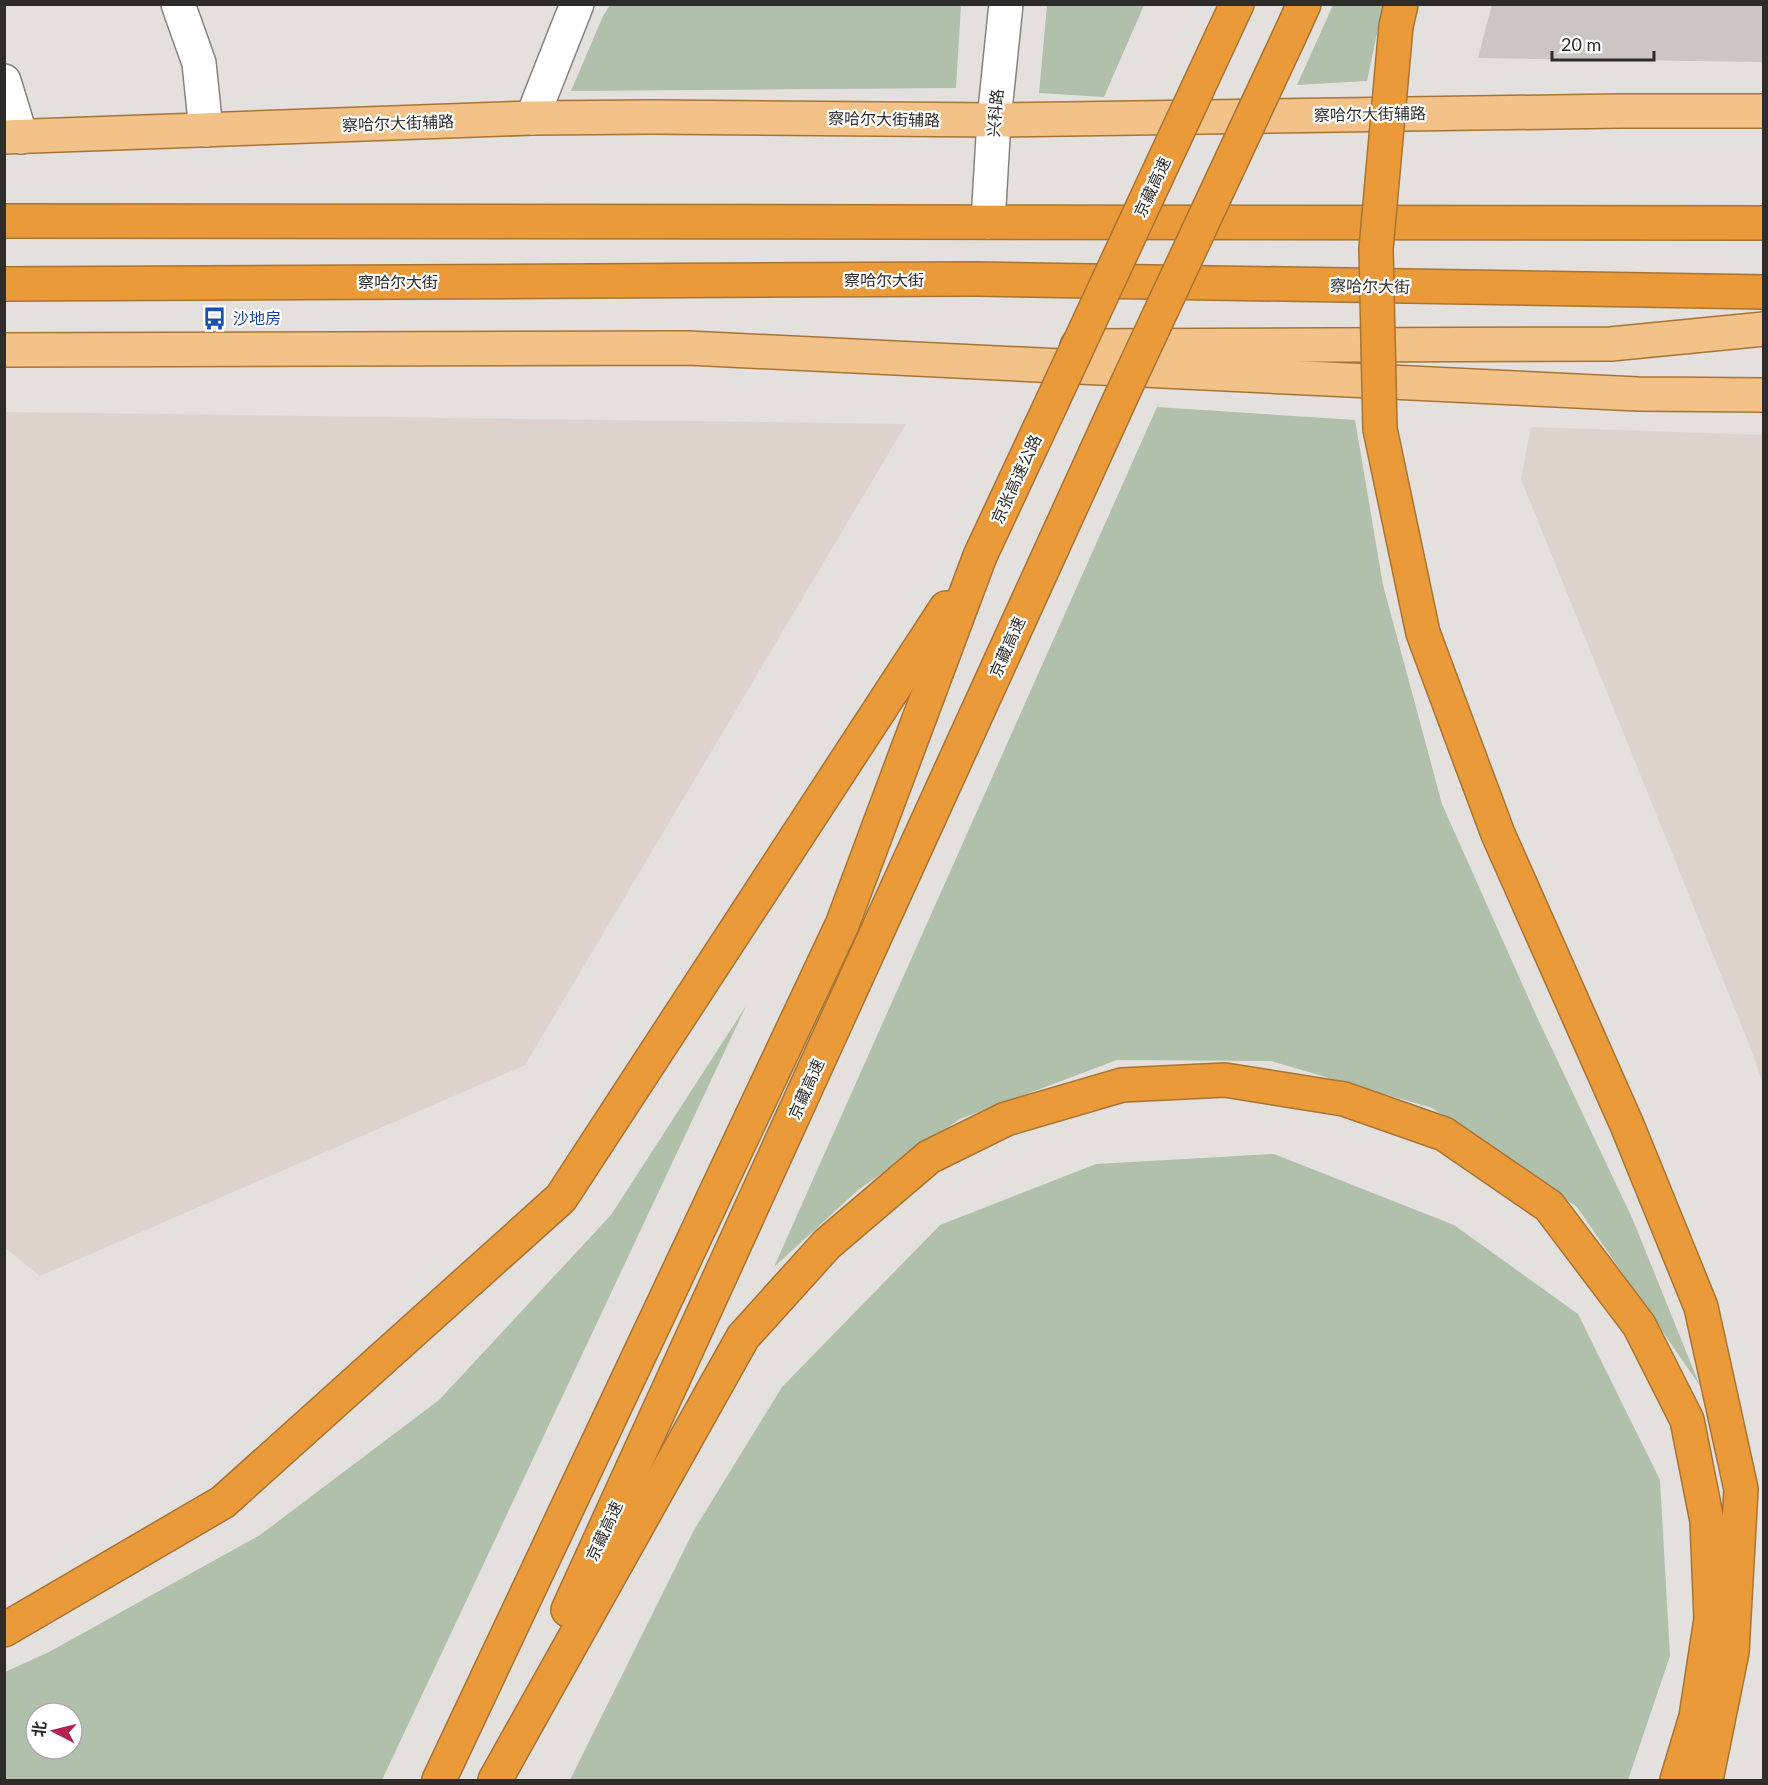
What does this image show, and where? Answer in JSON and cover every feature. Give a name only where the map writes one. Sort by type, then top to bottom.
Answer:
[{"type":"highway","name":"京藏高速","points":[[1052,402],[1237,4]]},
{"type":"highway","name":"京藏高速","points":[[490,1780],[1121,397],[1304,4]]},
{"type":"highway","points":[[1398,15],[1376,249],[1380,429],[1423,633],[1498,834],[1627,1125],[1701,1307],[1741,1489],[1732,1652],[1706,1780]]},
{"type":"highway","points":[[4,221],[1764,223]]},
{"type":"highway","name":"察哈尔大街","points":[[4,284],[976,279],[1764,292]]},
{"type":"highway","name":"京张高速公路","points":[[980,556],[1052,402]]},
{"type":"highway","points":[[4,1630],[223,1502],[561,1198],[980,556]]},
{"type":"highway","points":[[439,1780],[842,925],[980,556]]},
{"type":"highway","points":[[495,1780],[743,1337],[827,1244],[929,1157],[1006,1119],[1122,1084],[1225,1080],[1344,1099],[1444,1134],[1549,1206],[1640,1325],[1687,1420],[1707,1521],[1711,1619],[1696,1716],[1677,1780]]},
{"type":"main road","name":"察哈尔大街辅路","points":[[13,137],[532,118],[994,120],[1764,111]]},
{"type":"main road","points":[[4,327],[208,350]]},
{"type":"main road","points":[[4,350],[1611,344],[1764,330]]},
{"type":"main road","points":[[688,348],[1638,394],[1764,395]]},
{"type":"street","points":[[178,4],[199,63],[206,130]]},
{"type":"street","points":[[532,118],[577,4]]},
{"type":"street","name":"兴科路","points":[[988,222],[994,120],[1006,4]]},
{"type":"street","points":[[4,81],[13,137]]},
{"type":"shaded area","points":[[4,412],[906,424],[525,1065],[40,1276],[4,1247]]},
{"type":"shaded area","points":[[1531,427],[1763,435],[1763,1085],[1751,1049],[1521,479]]},
{"type":"green space","points":[[610,5],[961,5],[956,88],[571,91],[603,16]]},
{"type":"green space","points":[[1047,5],[1144,5],[1104,97],[1039,93]]},
{"type":"green space","points":[[1333,5],[1383,5],[1367,81],[1297,85]]},
{"type":"green space","points":[[1157,407],[1355,420],[1383,585],[1442,804],[1536,1015],[1633,1220],[1700,1386],[1577,1207],[1432,1108],[1271,1061],[1117,1060],[960,1119],[858,1190],[774,1267]]},
{"type":"green space","points":[[746,1006],[382,1780],[5,1780],[5,1672],[49,1652],[260,1535],[439,1400],[611,1215]]},
{"type":"green space","points":[[1274,1154],[1454,1225],[1578,1314],[1660,1480],[1670,1656],[1628,1780],[570,1780],[694,1530],[782,1387],[940,1225],[1096,1164]]},
{"type":"building","points":[[1492,4],[1764,4],[1764,62],[1478,58]]},
{"type":"place","name":"沙地房","points":[[215,318]]}]
